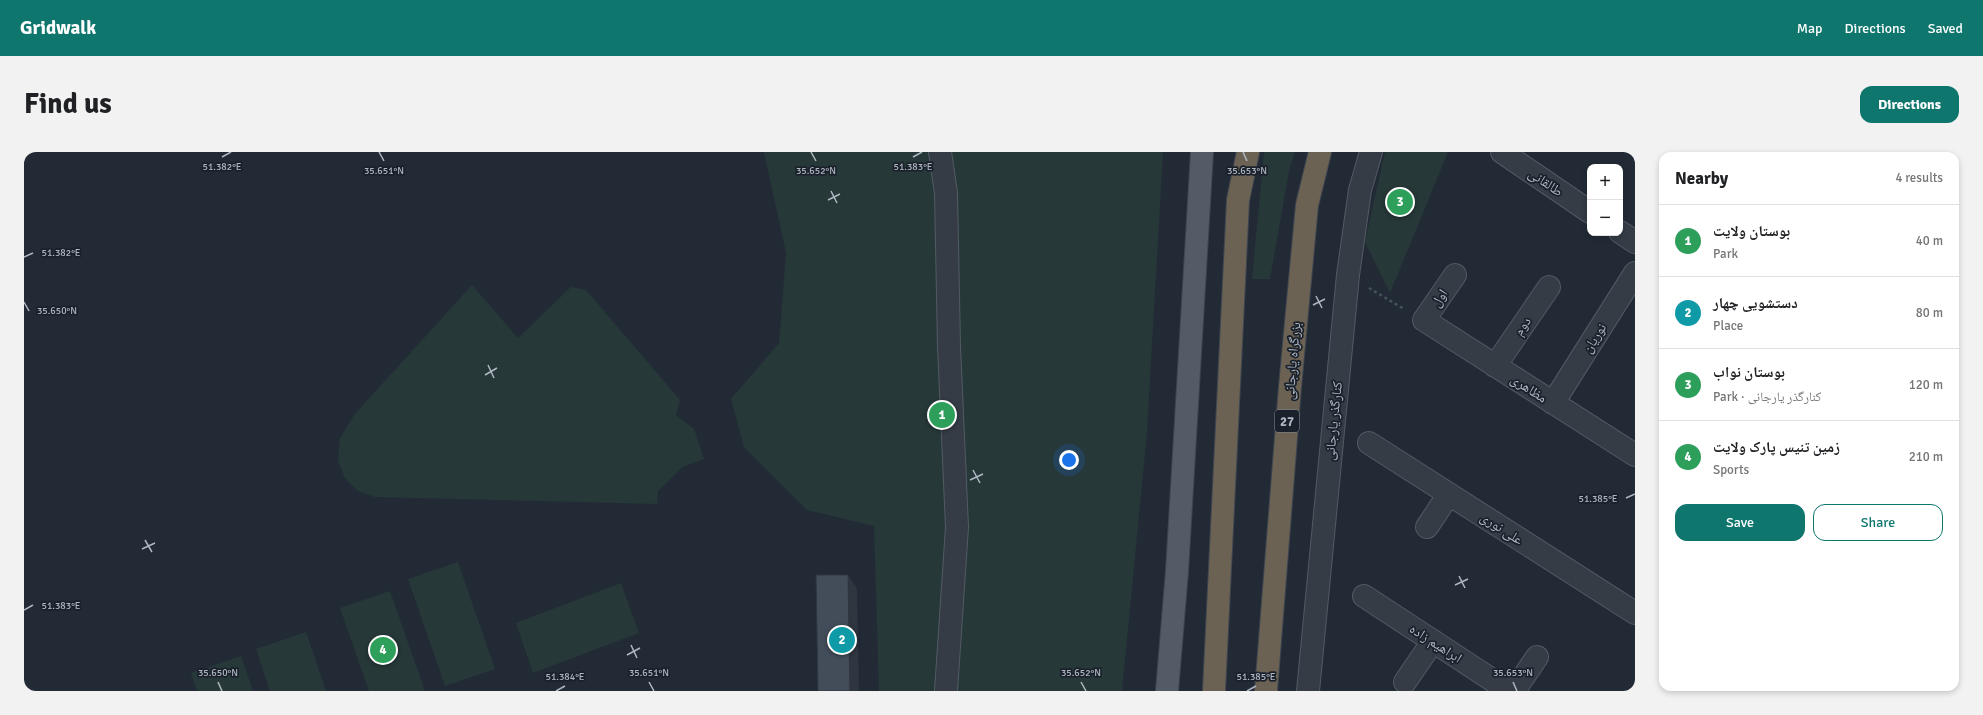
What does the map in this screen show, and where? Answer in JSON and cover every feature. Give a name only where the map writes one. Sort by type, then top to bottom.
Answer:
[{"type":"highway","points":[[1197,691],[1214,682],[1238,200],[1248,152]]},
{"type":"highway","name":"بزرگراه یارجانی","points":[[1266,691],[1306,213],[1320,152]]},
{"type":"main road","points":[[1167,691],[1177,571],[1202,152]]},
{"type":"street","points":[[940,152],[946,193],[949,346],[957,527],[946,691]]},
{"type":"street","name":"کنارگذر یارجانی","points":[[1308,691],[1348,275],[1360,190],[1371,152]]},
{"type":"street","name":"طالقانی","points":[[1502,152],[1524,158],[1587,210]]},
{"type":"street","points":[[1623,234],[1635,242]]},
{"type":"street","name":"نوریان","points":[[1553,403],[1635,273]]},
{"type":"street","name":"اول","points":[[1424,320],[1455,275]]},
{"type":"street","name":"دوم","points":[[1496,366],[1549,287]]},
{"type":"street","name":"مظاهری","points":[[1424,320],[1635,455]]},
{"type":"street","name":"علی نوری","points":[[1369,443],[1635,613]]},
{"type":"street","points":[[1427,526],[1449,494]]},
{"type":"street","name":"ابراهیم زاده","points":[[1364,596],[1433,641],[1486,685],[1509,691]]},
{"type":"street","points":[[1405,682],[1433,641]]},
{"type":"street","points":[[1514,691],[1537,657]]},
{"type":"path","points":[[1348,275],[1424,320]]},
{"type":"shaded area","points":[[764,152],[1163,152],[1147,432],[1122,691],[879,691],[874,526],[807,510],[744,447],[731,399],[779,343],[786,253]]},
{"type":"shaded area","points":[[1264,152],[1295,152],[1289,171],[1270,279],[1252,279]]},
{"type":"shaded area","points":[[1385,152],[1448,152],[1390,293],[1365,242]]},
{"type":"shaded area","points":[[472,285],[518,338],[571,287],[586,290],[680,400],[676,415],[694,429],[704,459],[682,467],[658,491],[657,504],[375,497],[358,491],[345,478],[338,461],[340,438],[354,415]]},
{"type":"shaded area","points":[[458,562],[495,669],[445,686],[408,579]]},
{"type":"shaded area","points":[[621,583],[639,633],[533,673],[516,623]]},
{"type":"shaded area","points":[[390,591],[425,691],[369,691],[340,608]]},
{"type":"shaded area","points":[[306,632],[326,691],[270,691],[256,649]]},
{"type":"shaded area","points":[[241,656],[253,691],[197,691],[191,673]]},
{"type":"building","points":[[816,575],[848,575],[850,691],[818,691]]},
{"type":"place","name":"بوستان نواب","points":[[1400,202]]},
{"type":"place","name":"بوستان ولایت","points":[[942,415]]},
{"type":"place","name":"دستشویی چهار","points":[[842,640]]},
{"type":"place","name":"زمین تنیس پارک ولایت","points":[[383,650]]}]
